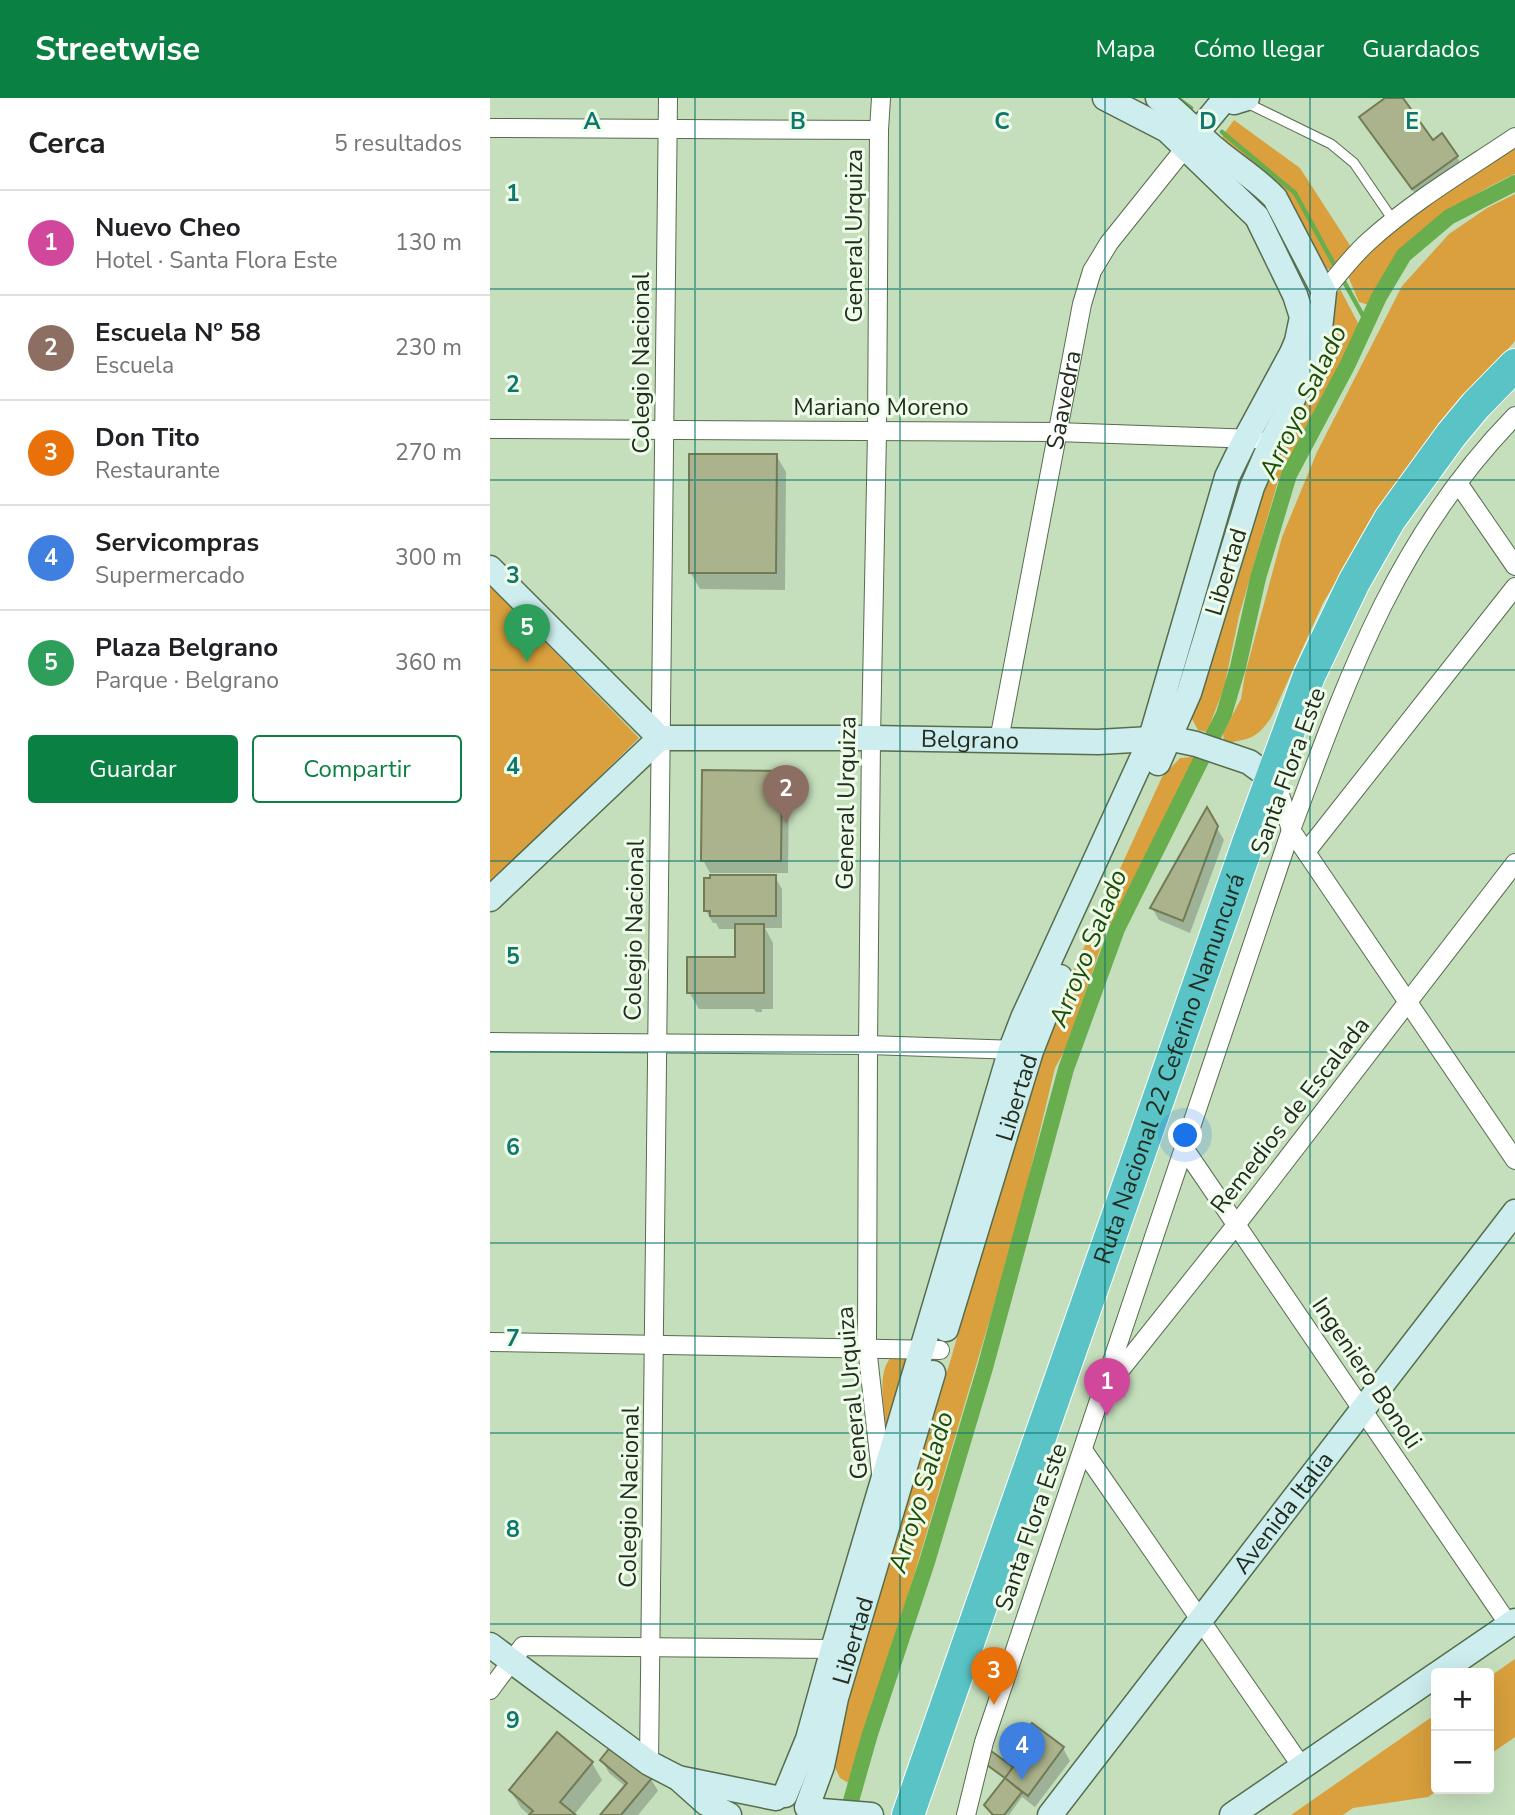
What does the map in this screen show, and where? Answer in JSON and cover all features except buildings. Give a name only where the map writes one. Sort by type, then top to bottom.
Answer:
[{"type":"highway","name":"Ruta Nacional 22 Ceferino Namuncurá","points":[[908,1815],[1294,713],[1322,645],[1371,550],[1436,454],[1476,405],[1515,365]]},
{"type":"highway","name":"Ruta Nacional 22 Ceferino Namuncurá","points":[[929,1815],[1287,818],[1330,677],[1363,604],[1406,529],[1451,464],[1515,390]]},
{"type":"street","name":"Colegio Nacional","points":[[649,1763],[668,98]]},
{"type":"street","name":"General Urquiza","points":[[881,98],[878,130],[877,432],[870,738],[867,1347],[882,1481],[893,1506]]},
{"type":"street","points":[[1105,98],[1167,130],[1216,150],[1264,186],[1275,198],[1328,287]]},
{"type":"street","points":[[1158,98],[1257,217],[1295,295],[1302,317]]},
{"type":"street","name":"Saavedra","points":[[999,740],[1056,432],[1082,304],[1092,271],[1109,243],[1191,140],[1238,99]]},
{"type":"street","points":[[490,128],[878,130]]},
{"type":"street","name":"Libertad","points":[[815,1811],[836,1698],[893,1506],[931,1350],[1021,1050],[1048,1003],[1151,781],[1159,739],[1227,477],[1292,352],[1302,317],[1345,266],[1393,220],[1515,137]]},
{"type":"street","name":"Libertad","points":[[1159,739],[1189,693],[1252,487],[1315,353],[1328,287]]},
{"type":"street","name":"Santa Flora Este","points":[[966,1815],[984,1742],[1184,1148],[1287,818],[1374,619],[1406,561],[1458,482],[1515,416]]},
{"type":"street","name":"Mariano Moreno","points":[[490,429],[1056,432],[1272,441]]},
{"type":"street","points":[[1458,482],[1515,566]]},
{"type":"street","points":[[490,568],[660,738],[490,899]]},
{"type":"street","points":[[1306,852],[1515,587]]},
{"type":"street","name":"Belgrano","points":[[660,738],[1098,742],[1159,739],[1208,748],[1249,762],[1271,778]]},
{"type":"street","points":[[1271,778],[1278,788],[1287,818],[1306,852],[1515,1160]]},
{"type":"street","name":"Remedios de Escalada","points":[[1102,1394],[1515,863]]},
{"type":"street","points":[[490,1042],[867,1045],[1021,1050]]},
{"type":"street","name":"Ingeniero Bonoli","points":[[1184,1148],[1512,1623]]},
{"type":"street","name":"Avenida Italia","points":[[1050,1815],[1515,1212]]},
{"type":"street","points":[[490,1342],[931,1350]]},
{"type":"street","name":"Libertad","points":[[775,1803],[808,1739],[882,1481],[931,1350]]},
{"type":"street","points":[[1083,1450],[1302,1767]]},
{"type":"street","points":[[1447,1668],[1512,1623]]},
{"type":"street","points":[[490,1645],[649,1763],[678,1778],[775,1803],[799,1798],[815,1811],[868,1815]]},
{"type":"street","points":[[490,1690],[523,1646],[832,1649]]},
{"type":"street","points":[[1232,1815],[1431,1679]]},
{"type":"street","points":[[678,1778],[706,1803],[729,1815]]},
{"type":"lane","points":[[1238,99],[1332,144],[1354,163],[1393,220]]},
{"type":"shaded area","points":[[1234,120],[1300,168],[1351,247],[1333,269],[1322,266],[1222,142],[1223,135]]},
{"type":"shaded area","points":[[1515,145],[1515,174],[1479,192],[1428,228],[1387,271],[1369,305],[1359,302],[1348,276],[1372,246],[1405,217]]},
{"type":"shaded area","points":[[1515,194],[1515,341],[1477,384],[1367,529],[1323,603],[1267,723],[1252,737],[1224,743],[1223,733],[1241,699],[1245,674],[1282,537],[1317,452],[1402,286],[1449,234],[1487,208]]},
{"type":"shaded area","points":[[1340,289],[1358,323],[1354,345],[1278,481],[1239,616],[1224,688],[1207,732],[1198,730],[1192,719],[1193,707],[1242,546]]},
{"type":"shaded area","points":[[490,586],[639,738],[490,884]]},
{"type":"shaded area","points":[[1180,758],[1201,759],[1177,795],[1105,935],[1067,1046],[1055,1068],[1015,1234],[852,1785],[840,1778],[831,1759],[890,1547],[950,1362],[1044,1035],[1162,777]]},
{"type":"shaded area","points":[[899,1351],[909,1360],[886,1431],[883,1376],[891,1357]]},
{"type":"shaded area","points":[[1515,1659],[1515,1737],[1494,1752],[1494,1731],[1494,1674]]},
{"type":"shaded area","points":[[1431,1717],[1432,1794],[1428,1797],[1353,1808],[1343,1815],[1291,1815]]},
{"type":"waterway","points":[[1180,100],[1191,108]]},
{"type":"waterway","points":[[1222,132],[1295,193],[1336,268]]},
{"type":"waterway","name":"Arroyo Salado","points":[[847,1815],[985,1368],[1066,1069],[1117,929],[1224,714],[1238,667],[1258,578],[1289,475],[1348,364],[1379,297],[1404,255],[1449,217],[1515,183]]},
{"type":"waterway","points":[[1342,278],[1367,323]]},
{"type":"place","name":"Plaza Belgrano","points":[[527,662]]},
{"type":"place","name":"Escuela Nº 58","points":[[786,823]]},
{"type":"place","name":"Nuevo Cheo","points":[[1107,1416]]},
{"type":"place","name":"Don Tito","points":[[994,1705]]},
{"type":"place","name":"Servicompras","points":[[1022,1780]]}]
